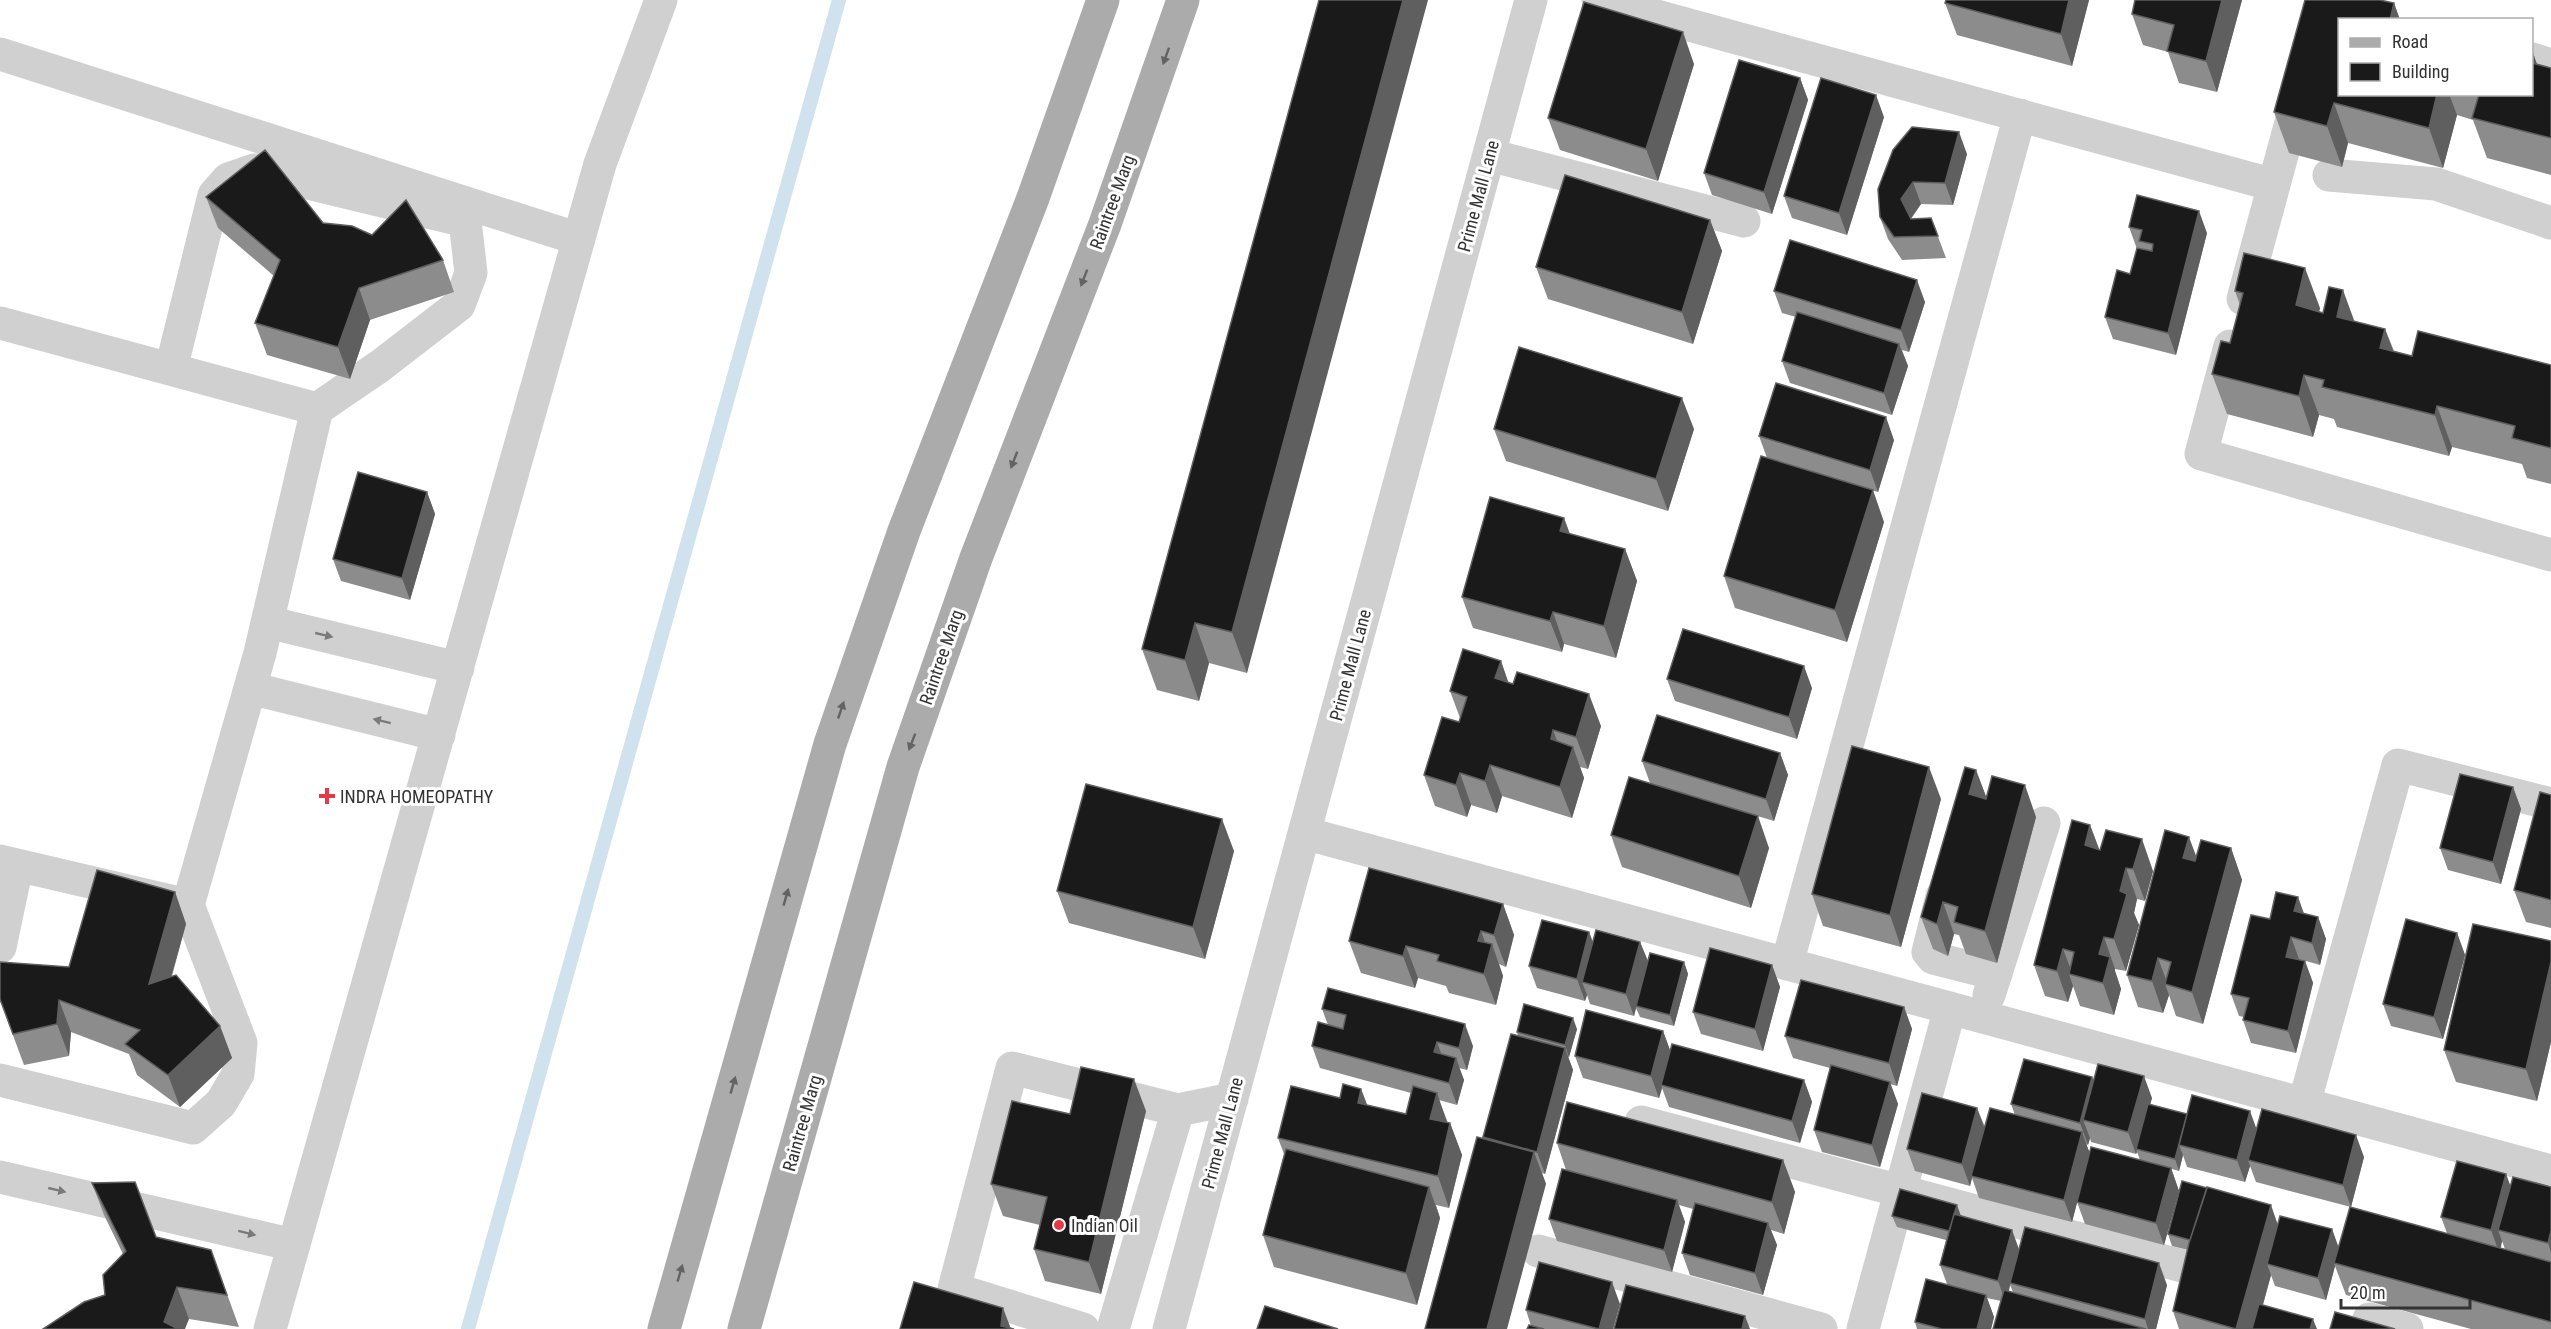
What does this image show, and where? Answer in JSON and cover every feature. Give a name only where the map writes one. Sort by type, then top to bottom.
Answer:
[{"type":"main road","points":[[664,1329],[830,744],[904,531],[1033,198],[1102,0]]},
{"type":"main road","name":"Raintree Marg","points":[[744,1329],[903,767],[976,558],[1105,224],[1183,0]]},
{"type":"street","points":[[270,1329],[600,164],[661,0]]},
{"type":"street","name":"Prime Mall Lane","points":[[1168,1329],[1531,0]]},
{"type":"street","points":[[1598,0],[2274,185]]},
{"type":"street","points":[[0,54],[579,239]]},
{"type":"street","points":[[2533,59],[2551,65]]},
{"type":"street","points":[[2304,76],[2201,454],[2551,555]]},
{"type":"street","points":[[1787,964],[1857,769],[2020,115]]},
{"type":"street","points":[[1489,155],[1744,222]]},
{"type":"street","points":[[0,1080],[193,1128],[221,1103],[238,1074],[241,1042],[188,905],[250,688],[318,409],[380,366],[459,305],[471,273],[465,221],[254,170],[228,179],[214,195],[171,369]]},
{"type":"street","points":[[2330,175],[2436,184],[2551,223]]},
{"type":"street","points":[[0,323],[318,409]]},
{"type":"street","points":[[267,622],[458,668]]},
{"type":"street","points":[[250,688],[439,735]]},
{"type":"street","points":[[2304,1104],[2398,765],[2551,804]]},
{"type":"street","points":[[1982,1017],[2044,823]]},
{"type":"street","points":[[1304,832],[2551,1171]]},
{"type":"street","points":[[0,946],[9,863],[188,905]]},
{"type":"street","points":[[1901,995],[1945,867],[1928,952],[1933,958],[1996,974]]},
{"type":"street","points":[[1863,1329],[1950,1008]]},
{"type":"street","points":[[1083,1329],[954,1289],[1012,1068],[1178,1110],[1232,1099]]},
{"type":"street","points":[[1113,1329],[1178,1110]]},
{"type":"street","points":[[1610,1114],[2190,1268]]},
{"type":"street","points":[[0,1177],[294,1245]]},
{"type":"street","points":[[1538,1251],[1821,1329]]},
{"type":"street","points":[[2369,1319],[2407,1329]]},
{"type":"building","points":[[1319,0],[1403,0],[1232,632],[1195,623],[1185,660],[1142,649]]},
{"type":"building","points":[[1946,0],[2069,0],[2061,34],[1945,3]]},
{"type":"building","points":[[2135,0],[2222,0],[2206,61],[2167,51],[2174,25],[2132,14]]},
{"type":"building","points":[[2305,0],[2380,0],[2394,3],[2390,18],[2338,18],[2338,96],[2437,96],[2429,128],[2334,103],[2327,126],[2274,112]]},
{"type":"building","points":[[1584,2],[1683,32],[1646,149],[1548,118]]},
{"type":"building","points":[[1739,60],[1800,78],[1764,192],[1704,173]]},
{"type":"building","points":[[2533,63],[2551,68],[2551,138],[2472,118],[2478,96],[2533,96]]},
{"type":"building","points":[[1821,78],[1876,95],[1839,213],[1784,196]]},
{"type":"building","points":[[1912,127],[1959,132],[1945,183],[1913,182],[1901,199],[1911,219],[1931,218],[1938,236],[1894,237],[1880,217],[1878,189],[1893,150]]},
{"type":"building","points":[[265,150],[323,223],[352,226],[372,235],[406,200],[443,260],[359,288],[338,347],[255,323],[280,260],[206,197]]},
{"type":"building","points":[[1565,175],[1710,220],[1682,312],[1536,267]]},
{"type":"building","points":[[2137,195],[2199,211],[2168,333],[2105,317],[2117,270],[2130,274],[2137,248],[2152,251],[2153,244],[2139,241],[2142,230],[2129,227]]},
{"type":"building","points":[[1790,240],[1917,280],[1901,330],[1774,291]]},
{"type":"building","points":[[2244,253],[2305,268],[2296,305],[2323,313],[2329,287],[2343,290],[2337,317],[2385,329],[2380,348],[2412,356],[2418,331],[2551,365],[2551,448],[2512,438],[2515,426],[2437,406],[2435,415],[2322,387],[2324,380],[2304,375],[2299,396],[2212,374],[2221,341],[2230,343],[2243,293],[2235,291]]},
{"type":"building","points":[[1797,312],[1899,344],[1884,393],[1782,361]]},
{"type":"building","points":[[1519,347],[1682,398],[1656,479],[1494,429]]},
{"type":"building","points":[[1776,383],[1886,417],[1870,470],[1759,436]]},
{"type":"building","points":[[1761,456],[1873,490],[1835,610],[1724,576]]},
{"type":"building","points":[[358,472],[427,492],[402,578],[333,559]]},
{"type":"building","points":[[1490,497],[1564,518],[1560,531],[1625,549],[1604,626],[1553,612],[1550,621],[1462,597]]},
{"type":"building","points":[[1683,629],[1804,666],[1789,717],[1667,679]]},
{"type":"building","points":[[1463,649],[1501,661],[1495,678],[1513,684],[1517,672],[1589,694],[1576,737],[1553,730],[1551,739],[1573,747],[1560,787],[1490,765],[1485,781],[1460,773],[1456,785],[1424,775],[1442,717],[1459,722],[1467,697],[1450,691]]},
{"type":"building","points":[[1657,715],[1780,753],[1766,799],[1642,761]]},
{"type":"building","points":[[1852,746],[1929,767],[1890,915],[1812,894]]},
{"type":"building","points":[[1965,767],[1976,770],[1969,794],[1986,799],[1992,776],[2025,785],[1985,931],[1954,922],[1958,907],[1943,902],[1937,924],[1921,917]]},
{"type":"building","points":[[2460,774],[2513,787],[2493,862],[2440,848]]},
{"type":"building","points":[[1629,777],[1758,816],[1739,876],[1611,835]]},
{"type":"building","points":[[1086,784],[1222,819],[1193,927],[1057,891]]},
{"type":"building","points":[[2540,792],[2551,795],[2551,900],[2514,890]]},
{"type":"building","points":[[2072,820],[2090,825],[2085,845],[2100,850],[2106,830],[2142,839],[2133,869],[2126,868],[2120,891],[2127,894],[2114,939],[2104,937],[2099,954],[2110,957],[2103,983],[2069,974],[2074,952],[2063,949],[2057,971],[2034,965]]},
{"type":"building","points":[[2165,830],[2189,837],[2183,858],[2195,861],[2201,840],[2231,848],[2192,992],[2165,984],[2171,962],[2158,958],[2152,981],[2127,975]]},
{"type":"building","points":[[1369,868],[1503,904],[1494,935],[1481,931],[1478,941],[1492,944],[1484,974],[1437,961],[1439,955],[1406,946],[1403,956],[1349,941]]},
{"type":"building","points":[[97,870],[175,892],[149,984],[176,975],[220,1026],[168,1075],[125,1044],[140,1030],[59,1000],[57,1024],[13,1034],[0,999],[0,962],[69,967]]},
{"type":"building","points":[[2276,892],[2298,897],[2294,911],[2318,917],[2312,943],[2291,937],[2286,957],[2305,961],[2288,1031],[2243,1020],[2249,998],[2231,994],[2251,915],[2270,919]]},
{"type":"building","points":[[2406,919],[2457,933],[2434,1017],[2383,1004]]},
{"type":"building","points":[[1542,920],[1589,932],[1577,979],[1529,966]]},
{"type":"building","points":[[2473,924],[2551,941],[2551,962],[2526,1069],[2444,1050]]},
{"type":"building","points":[[1596,930],[1640,942],[1626,994],[1582,982]]},
{"type":"building","points":[[1710,948],[1772,965],[1755,1029],[1693,1012]]},
{"type":"building","points":[[1650,953],[1684,962],[1670,1015],[1636,1006]]},
{"type":"building","points":[[1801,980],[1904,1007],[1889,1063],[1785,1036]]},
{"type":"building","points":[[1328,988],[1465,1024],[1459,1048],[1437,1042],[1434,1052],[1456,1058],[1449,1083],[1312,1046],[1318,1022],[1343,1029],[1346,1015],[1322,1009]]},
{"type":"building","points":[[1524,1004],[1573,1018],[1565,1045],[1517,1032]]},
{"type":"building","points":[[1586,1010],[1663,1031],[1651,1076],[1575,1056]]},
{"type":"building","points":[[1511,1034],[1565,1048],[1537,1152],[1483,1137]]},
{"type":"building","points":[[1672,1044],[1804,1080],[1792,1121],[1661,1085]]},
{"type":"building","points":[[2024,1059],[2092,1077],[2080,1123],[2011,1104]]},
{"type":"building","points":[[2098,1064],[2144,1076],[2128,1132],[2083,1120]]},
{"type":"building","points":[[1831,1065],[1890,1082],[1872,1145],[1814,1130]]},
{"type":"building","points":[[1081,1067],[1134,1079],[1089,1262],[1034,1249],[1047,1197],[991,1184],[1012,1101],[1070,1114]]},
{"type":"building","points":[[1343,1084],[1361,1089],[1358,1103],[1406,1114],[1413,1086],[1437,1093],[1430,1119],[1450,1123],[1438,1176],[1278,1138],[1291,1086],[1340,1098]]},
{"type":"building","points":[[1922,1093],[1977,1108],[1962,1164],[1907,1149]]},
{"type":"building","points":[[2192,1095],[2250,1111],[2237,1160],[2179,1145]]},
{"type":"building","points":[[1567,1102],[1783,1160],[1772,1202],[1557,1143]]},
{"type":"building","points":[[2148,1104],[2187,1114],[2175,1159],[2136,1149]]},
{"type":"building","points":[[1990,1108],[2082,1132],[2064,1200],[1971,1176]]},
{"type":"building","points":[[2262,1109],[2356,1135],[2343,1185],[2248,1160]]},
{"type":"building","points":[[1477,1137],[1534,1152],[1487,1329],[1425,1329]]},
{"type":"building","points":[[2091,1147],[2171,1168],[2156,1223],[2077,1202]]},
{"type":"building","points":[[1286,1149],[1429,1187],[1406,1273],[1263,1235]]},
{"type":"building","points":[[2457,1161],[2506,1174],[2491,1230],[2441,1217]]},
{"type":"building","points":[[1562,1169],[1677,1200],[1664,1250],[1549,1219]]},
{"type":"building","points":[[2513,1177],[2551,1187],[2551,1231],[2548,1243],[2498,1230]]},
{"type":"building","points":[[2182,1181],[2207,1188],[2190,1240],[2168,1234]]},
{"type":"building","points":[[135,1182],[156,1237],[211,1250],[227,1295],[177,1287],[164,1322],[178,1329],[43,1329],[84,1302],[105,1295],[103,1275],[126,1251],[92,1183]]},
{"type":"building","points":[[2207,1187],[2271,1205],[2236,1329],[2173,1311],[2189,1243]]},
{"type":"building","points":[[1900,1189],[1957,1205],[1949,1231],[1892,1216]]},
{"type":"building","points":[[1695,1203],[1768,1223],[1755,1273],[1682,1253]]},
{"type":"building","points":[[2350,1207],[2551,1262],[2551,1322],[2334,1263]]},
{"type":"building","points":[[1954,1214],[2012,1230],[1998,1281],[1940,1265]]},
{"type":"building","points":[[2280,1216],[2332,1229],[2318,1278],[2267,1264]]},
{"type":"building","points":[[2025,1227],[2159,1263],[2145,1319],[2010,1283]]},
{"type":"building","points":[[1539,1262],[1612,1282],[1599,1329],[1526,1310]]},
{"type":"building","points":[[1926,1279],[1986,1295],[1977,1329],[1942,1329],[1915,1322]]},
{"type":"building","points":[[914,1282],[1003,1308],[1001,1326],[1014,1329],[900,1329]]},
{"type":"building","points":[[1626,1285],[1745,1316],[1742,1329],[1614,1329]]},
{"type":"building","points":[[2004,1290],[2146,1329],[1993,1329]]},
{"type":"building","points":[[2259,1304],[2313,1319],[2310,1329],[2252,1329]]},
{"type":"building","points":[[1265,1306],[1338,1329],[1257,1329]]},
{"type":"building","points":[[2335,1312],[2395,1329],[2330,1329]]},
{"type":"building","points":[[1529,1325],[1544,1329],[1527,1329]]},
{"type":"waterway","points":[[468,1329],[839,0]]},
{"type":"place","name":"INDRA HOMEOPATHY","points":[[327,796]]},
{"type":"place","name":"Indian Oil","points":[[1059,1225]]}]
